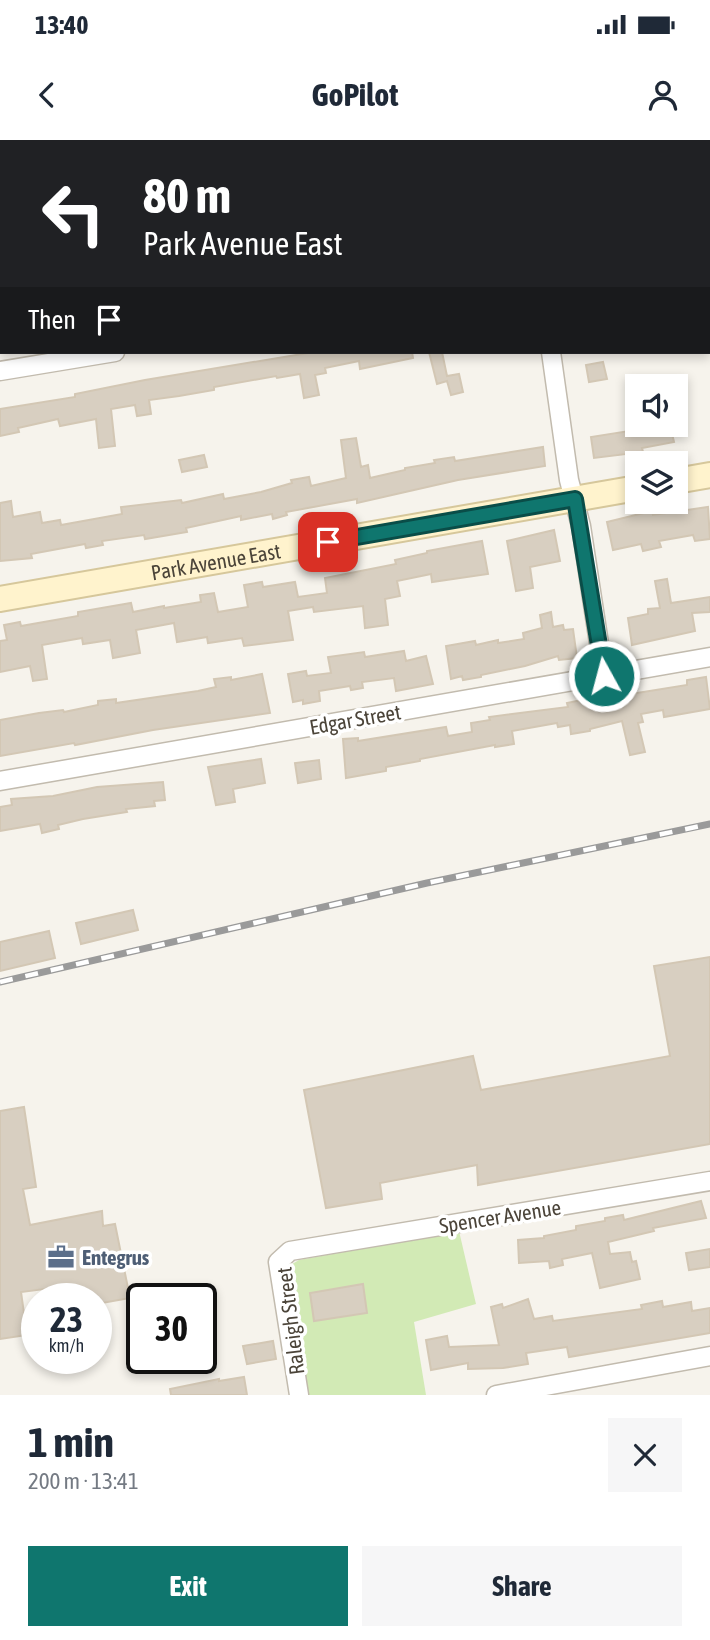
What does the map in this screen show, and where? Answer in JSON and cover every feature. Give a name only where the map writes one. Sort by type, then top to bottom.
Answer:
[{"type":"main road","points":[[688,479],[710,475]]},
{"type":"main road","name":"Park Avenue East","points":[[0,598],[625,490]]},
{"type":"street","points":[[0,371],[103,354]]},
{"type":"street","points":[[551,354],[569,480],[575,499],[604,676]]},
{"type":"street","name":"Edgar Street","points":[[0,780],[710,657]]},
{"type":"street","name":"Spencer Avenue","points":[[290,1251],[710,1181]]},
{"type":"street","name":"Raleigh Street","points":[[290,1251],[278,1262],[299,1395]]},
{"type":"street","points":[[496,1395],[710,1356]]},
{"type":"green space","points":[[459,1231],[476,1304],[414,1322],[426,1395],[309,1395],[286,1276],[289,1266],[299,1260]]},
{"type":"building","points":[[302,354],[412,354],[413,358],[360,369],[359,361],[325,368],[326,373],[315,375],[319,395],[304,398],[300,374],[276,376],[214,387],[214,390],[149,400],[151,414],[137,416],[135,405],[111,409],[115,446],[99,448],[96,419],[60,426],[58,419],[18,428],[19,432],[0,436],[0,409],[75,397],[75,394]]},
{"type":"building","points":[[430,354],[442,354],[447,376],[459,374],[463,392],[451,395],[447,381],[437,384]]},
{"type":"building","points":[[603,362],[607,379],[589,382],[586,365]]},
{"type":"building","points":[[625,432],[625,437],[673,437],[674,442],[642,448],[643,451],[625,451],[625,454],[594,458],[591,437]]},
{"type":"building","points":[[356,438],[361,467],[368,465],[370,478],[435,463],[434,460],[454,457],[455,461],[543,447],[545,466],[458,480],[357,503],[357,499],[286,512],[287,515],[273,519],[272,514],[241,520],[241,516],[186,528],[187,532],[145,539],[144,535],[102,541],[103,545],[86,548],[85,544],[31,554],[32,558],[0,561],[0,503],[11,501],[13,517],[40,512],[42,523],[60,520],[61,525],[122,514],[121,507],[181,500],[182,503],[223,494],[224,499],[261,492],[292,483],[291,480],[309,477],[311,486],[346,478],[341,440]]},
{"type":"building","points":[[204,455],[207,467],[182,472],[179,460]]},
{"type":"building","points":[[708,507],[710,539],[695,541],[693,535],[659,541],[661,547],[643,551],[641,544],[613,550],[607,522],[640,514],[688,514],[688,510]]},
{"type":"building","points":[[554,530],[560,561],[530,567],[533,588],[516,591],[507,541]]},
{"type":"building","points":[[482,541],[488,574],[432,582],[431,574],[397,581],[400,596],[385,599],[388,625],[365,628],[363,606],[314,612],[313,607],[288,611],[293,640],[244,646],[242,638],[208,643],[207,637],[177,642],[174,623],[136,630],[140,653],[113,658],[110,640],[83,644],[82,638],[42,645],[47,679],[33,681],[30,666],[0,672],[0,641],[7,640],[4,625],[20,622],[21,626],[131,603],[133,612],[164,608],[201,602],[200,595],[214,593],[218,612],[248,607],[244,585],[262,582],[263,587],[295,582],[298,597],[327,593],[325,578],[396,564],[395,560],[427,551]]},
{"type":"building","points":[[667,579],[671,603],[710,597],[710,612],[692,613],[695,631],[632,645],[628,618],[648,614],[648,609],[660,608],[655,581]]},
{"type":"building","points":[[551,612],[553,627],[563,625],[564,630],[573,629],[577,658],[559,660],[558,656],[481,677],[463,680],[462,676],[451,679],[446,646],[475,641],[476,645],[498,640],[498,643],[524,639],[523,633],[542,628],[540,615]]},
{"type":"building","points":[[404,651],[406,661],[426,656],[433,684],[396,691],[394,678],[362,682],[363,688],[351,690],[350,686],[319,691],[320,701],[303,704],[303,700],[293,702],[288,674],[306,671],[307,676],[331,673],[328,657],[364,652],[365,657]]},
{"type":"building","points":[[262,674],[270,713],[0,756],[0,720],[63,710],[64,712],[98,705],[98,701],[116,699],[116,703],[198,691],[216,687],[214,679],[231,677],[231,680]]},
{"type":"building","points":[[706,677],[710,709],[664,717],[663,710],[641,714],[643,722],[638,723],[645,752],[630,755],[622,721],[571,734],[570,725],[558,727],[557,723],[512,731],[514,744],[420,759],[386,767],[386,771],[346,778],[343,739],[358,738],[358,741],[446,727],[448,736],[472,732],[471,723],[490,720],[489,717],[568,707],[567,703],[606,695],[606,698],[687,685],[687,680]]},
{"type":"building","points":[[261,759],[265,783],[233,789],[235,802],[216,805],[208,767]]},
{"type":"building","points":[[319,760],[321,779],[298,783],[295,763]]},
{"type":"building","points":[[163,782],[165,800],[154,801],[155,806],[126,809],[127,812],[83,819],[58,825],[59,829],[42,833],[40,824],[0,831],[0,807],[12,805],[11,799],[53,796],[97,787]]},
{"type":"building","points":[[133,910],[138,930],[81,944],[76,923]]},
{"type":"building","points":[[49,931],[55,958],[0,971],[0,942]]},
{"type":"building","points":[[710,957],[710,1144],[478,1185],[477,1165],[380,1183],[382,1199],[326,1208],[304,1090],[473,1056],[481,1090],[670,1056],[654,966]]},
{"type":"building","name":"Entegrus","points":[[24,1107],[36,1187],[23,1189],[30,1225],[102,1211],[103,1226],[115,1224],[127,1283],[126,1299],[112,1301],[112,1283],[21,1283],[21,1336],[0,1339],[0,1111]]},
{"type":"building","points":[[701,1201],[706,1218],[653,1228],[654,1231],[608,1242],[610,1254],[630,1252],[632,1262],[636,1261],[640,1279],[600,1288],[592,1253],[562,1259],[563,1265],[550,1268],[549,1261],[519,1263],[518,1240],[544,1238],[576,1230],[576,1226],[605,1221],[605,1218],[623,1215],[624,1220]]},
{"type":"building","points":[[710,1249],[710,1267],[689,1270],[686,1253]]},
{"type":"building","points":[[363,1284],[367,1313],[314,1321],[310,1293]]},
{"type":"building","points":[[528,1299],[534,1319],[552,1316],[553,1321],[642,1309],[641,1305],[662,1301],[663,1307],[691,1302],[692,1311],[710,1308],[710,1333],[569,1357],[567,1347],[526,1353],[528,1364],[503,1368],[468,1369],[468,1363],[431,1370],[426,1340],[447,1336],[449,1347],[499,1345],[491,1307],[502,1304],[503,1308]]},
{"type":"building","points":[[273,1341],[276,1359],[247,1364],[243,1346]]},
{"type":"building","points":[[244,1377],[247,1395],[171,1395],[170,1389]]},
{"type":"railway","points":[[0,982],[427,883],[710,824]]},
{"type":"place","name":"Entegrus","points":[[61,1257]]},
{"type":"route","points":[[328,542],[575,499],[604,676]]}]
